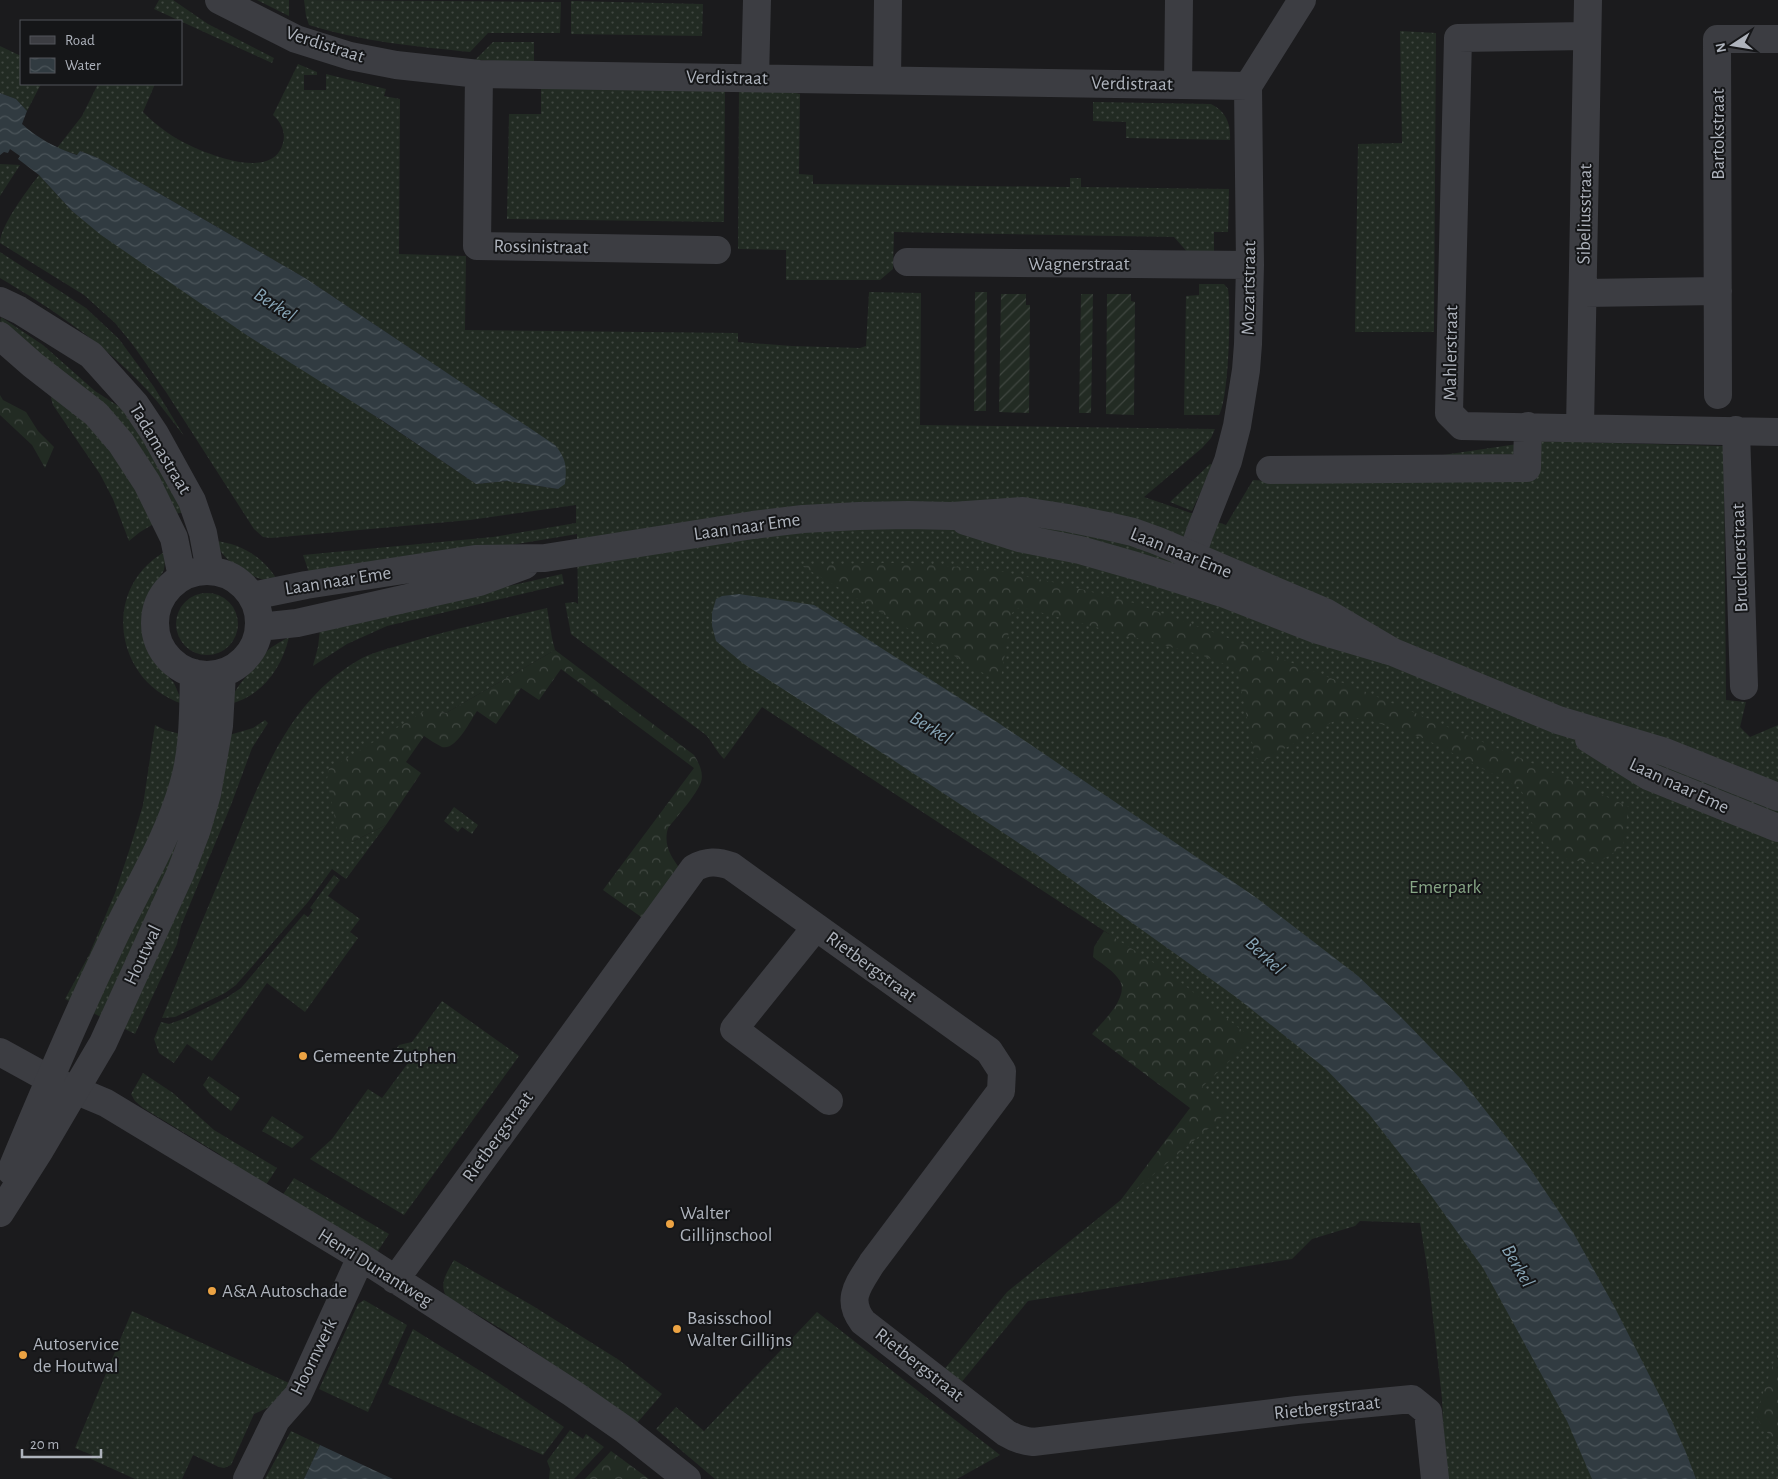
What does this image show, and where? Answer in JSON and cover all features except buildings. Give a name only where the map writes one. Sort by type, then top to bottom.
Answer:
[{"type":"street","name":"Verdistraat","points":[[219,0],[296,39],[350,56],[396,65],[479,74],[1248,86]]},
{"type":"street","points":[[755,78],[757,0]]},
{"type":"street","points":[[886,80],[888,0]]},
{"type":"street","points":[[1178,85],[1179,0]]},
{"type":"street","points":[[1248,86],[1302,0]]},
{"type":"street","name":"Sibeliusstraat","points":[[1580,428],[1588,0]]},
{"type":"street","name":"Mahlerstraat","points":[[1528,426],[1462,426],[1449,413],[1458,38],[1587,36]]},
{"type":"street","name":"Bartokstraat","points":[[1718,395],[1717,39],[1778,39]]},
{"type":"street","name":"Rossinistraat","points":[[479,74],[477,246],[717,250]]},
{"type":"street","name":"Mozartstraat","points":[[1188,568],[1228,461],[1244,388],[1248,344],[1250,265],[1248,86]]},
{"type":"street","name":"Wagnerstraat","points":[[907,262],[1250,265]]},
{"type":"street","points":[[1584,292],[1718,291]]},
{"type":"street","name":"Tadamastraat","points":[[0,301],[19,310],[91,355],[135,404],[156,434],[192,501],[203,533],[210,571]]},
{"type":"street","name":"Tadamastraat","points":[[0,336],[33,365],[96,414],[121,443],[147,483],[174,538],[182,577]]},
{"type":"street","points":[[1270,470],[1527,468],[1528,426],[1778,432]]},
{"type":"street","name":"Brucknerstraat","points":[[1736,430],[1744,686]]},
{"type":"street","name":"Laan naar Eme","points":[[252,596],[306,585],[475,559],[545,558],[753,525],[803,519],[889,515],[952,516],[1023,511],[1068,518],[1133,532],[1188,568],[1327,613],[1393,652],[1558,720],[1665,752],[1778,797]]},
{"type":"street","name":"Laan naar Eme","points":[[259,627],[304,621],[479,582],[545,558]]},
{"type":"street","points":[[210,571],[223,573],[234,578],[244,586],[252,596],[258,611],[259,627],[255,642],[248,656],[236,666],[222,673],[208,675],[194,673],[180,667],[168,657],[160,644],[156,629],[156,614],[161,599],[170,586],[182,577],[196,572],[210,571]]},
{"type":"street","name":"Houtwal","points":[[0,1200],[71,1028],[168,830],[184,785],[192,728],[194,673]]},
{"type":"street","name":"Houtwal","points":[[0,1213],[37,1156],[102,1043],[180,874],[197,830],[207,794],[217,746],[222,673]]},
{"type":"street","name":"Laan naar Eme","points":[[1558,720],[1648,776],[1778,828]]},
{"type":"street","name":"Rietbergstraat","points":[[395,1280],[694,868],[711,862],[731,866],[989,1051],[1002,1071],[1001,1092],[872,1263],[856,1288],[855,1306],[857,1314],[863,1322],[1006,1432],[1024,1441],[1033,1442],[1297,1410],[1412,1399],[1428,1412],[1435,1479]]},
{"type":"street","name":"Rietbergstraat","points":[[816,927],[734,1029],[829,1101]]},
{"type":"street","points":[[0,1052],[49,1079]]},
{"type":"street","name":"Henri Dunantweg","points":[[49,1079],[106,1103],[361,1257],[572,1393],[625,1430],[687,1479]]},
{"type":"street","name":"Hoornwerk","points":[[247,1479],[276,1420],[298,1395],[361,1257]]},
{"type":"green space","points":[[159,0],[173,0],[208,24],[274,58],[272,63],[182,22],[182,20],[154,9]]},
{"type":"green space","points":[[257,0],[289,0],[289,16]]},
{"type":"green space","points":[[304,0],[561,2],[560,33],[488,33],[470,52],[409,45],[349,36],[309,25]]},
{"type":"green space","points":[[571,1],[703,4],[702,36],[571,34]]},
{"type":"green space","points":[[1400,31],[1436,33],[1434,332],[1355,332],[1358,144],[1402,143]]},
{"type":"green space","points":[[493,42],[534,42],[534,62],[475,60]]},
{"type":"green space","points":[[0,46],[20,56],[20,85],[40,85],[27,111],[16,99],[0,93]]},
{"type":"green space","name":"Emerpark","points":[[298,64],[317,72],[317,75],[304,75],[304,90],[326,90],[326,74],[386,89],[384,96],[400,99],[399,254],[466,256],[465,330],[738,333],[738,342],[860,348],[866,346],[869,292],[921,293],[920,425],[1215,429],[1211,438],[1202,448],[1144,497],[1226,525],[1253,480],[1267,481],[1538,441],[1724,446],[1726,700],[1746,702],[1740,727],[1750,737],[1778,725],[1778,1479],[1446,1479],[1442,1399],[1428,1273],[1420,1223],[1360,1221],[1355,1226],[1312,1239],[1292,1259],[1028,1301],[960,1384],[943,1371],[1007,1292],[1148,1178],[1198,1106],[1130,1009],[1109,934],[762,707],[724,759],[706,735],[571,634],[565,603],[575,602],[578,604],[577,534],[311,578],[303,555],[493,537],[576,523],[576,505],[470,520],[271,538],[263,537],[254,529],[166,392],[115,323],[84,295],[0,243],[9,218],[39,175],[72,211],[87,222],[476,484],[507,481],[558,489],[554,445],[305,278],[98,158],[80,151],[78,155],[57,148],[82,116],[98,85],[155,85],[143,112],[157,125],[177,139],[193,147],[238,162],[253,163],[266,161],[277,155],[283,143],[284,135],[282,127],[273,115]]},
{"type":"green space","points":[[541,87],[725,90],[724,222],[507,219],[509,114],[541,114]]},
{"type":"green space","points":[[739,89],[785,90],[800,94],[799,174],[813,175],[813,184],[1070,187],[1070,178],[1081,178],[1081,187],[1229,189],[1228,232],[1214,232],[1214,255],[1190,255],[1174,237],[894,232],[893,269],[880,280],[786,280],[786,250],[738,249]]},
{"type":"green space","points":[[1093,102],[1211,104],[1224,114],[1230,129],[1230,140],[1126,138],[1126,122],[1093,121]]},
{"type":"green space","points":[[0,164],[20,165],[0,196]]},
{"type":"green space","points":[[0,252],[86,308],[119,339],[154,387],[184,436],[153,396],[115,358],[78,329],[0,278]]},
{"type":"green space","points":[[1199,284],[1224,284],[1228,289],[1229,334],[1227,373],[1219,415],[1184,415],[1186,296],[1199,295]]},
{"type":"green space","points":[[975,292],[987,292],[986,411],[974,411]]},
{"type":"green space","points":[[1001,294],[1026,294],[1026,305],[1030,305],[1029,413],[999,412]]},
{"type":"green space","points":[[1081,294],[1093,294],[1091,413],[1079,413]]},
{"type":"green space","points":[[1107,294],[1131,294],[1131,301],[1135,302],[1134,415],[1106,414]]},
{"type":"green space","points":[[1,317],[43,345],[95,391],[129,413],[188,512],[172,514],[0,323]]},
{"type":"green space","points":[[54,391],[105,435],[157,522],[129,541],[113,499],[100,474],[53,405],[51,398]]},
{"type":"green space","points":[[0,395],[3,400],[26,412],[38,431],[54,447],[45,468],[32,445],[0,415]]},
{"type":"green space","points":[[1210,464],[1213,465],[1192,511],[1170,502]]},
{"type":"green space","points":[[214,541],[234,545],[252,554],[274,574],[279,583],[250,575],[234,565],[226,558]]},
{"type":"green space","points":[[166,551],[164,570],[146,601],[143,611],[142,629],[148,651],[153,660],[174,683],[183,704],[160,693],[142,676],[130,656],[124,633],[124,610],[131,587],[145,567]]},
{"type":"green space","points":[[910,563],[994,570],[1057,583],[1134,603],[1213,632],[1366,692],[1629,807],[1623,847],[1597,863],[1569,860],[1544,844],[1529,818],[1528,804],[1520,788],[1423,738],[1363,718],[1336,720],[1263,762],[1255,757],[1237,669],[1201,655],[1020,607],[1012,613],[1000,683],[802,566]]},
{"type":"green space","points":[[562,574],[564,584],[387,626],[347,644],[313,666],[320,629]]},
{"type":"green space","points":[[201,593],[213,593],[229,602],[236,612],[238,624],[236,636],[229,646],[213,655],[201,655],[190,650],[181,641],[176,630],[176,618],[181,607],[190,598]]},
{"type":"green space","points":[[547,608],[555,650],[446,713],[428,710],[352,842],[386,825],[346,879],[332,869],[308,902],[236,985],[225,993],[175,1017],[162,1018],[262,778],[275,751],[309,701],[331,680],[357,661],[369,655],[442,633]]},
{"type":"green space","points":[[289,637],[276,670],[269,679],[252,695],[230,704],[238,686],[263,655]]},
{"type":"green space","points":[[555,650],[694,755],[701,768],[702,779],[699,787],[668,828],[667,845],[680,869],[644,919],[603,890],[694,768],[561,669],[539,700],[521,688],[496,724],[477,711],[457,740],[447,747],[442,747],[424,736],[406,762],[421,773],[386,825],[352,842],[338,834],[327,779],[329,769],[428,709],[446,713]]},
{"type":"green space","points":[[265,720],[268,723],[252,748],[231,805],[181,926],[177,944],[135,1034],[117,1025],[226,736],[253,728]]},
{"type":"green space","points":[[155,725],[184,735],[179,771],[75,1004],[65,999],[89,955],[115,893],[130,848],[143,805]]},
{"type":"green space","points":[[200,794],[107,1020],[87,1010],[118,943]]},
{"type":"green space","points":[[454,807],[478,825],[472,834],[462,827],[458,832],[444,821]]},
{"type":"green space","points":[[334,875],[340,880],[328,896],[360,919],[350,932],[358,938],[305,1012],[267,983],[212,1061],[187,1044],[174,1063],[159,1053],[154,1039],[161,1022],[169,1024],[186,1018],[226,998],[241,988],[304,914],[308,917],[313,910],[310,908]]},
{"type":"green space","points":[[1104,931],[1165,970],[1253,1039],[1202,1087],[1228,1112],[1117,1205],[1190,1108],[1092,1034],[1118,1002],[1122,988],[1115,974],[1093,957],[1094,947]]},
{"type":"green space","points":[[442,1001],[519,1056],[404,1215],[310,1159],[332,1139],[368,1089],[382,1098],[411,1059],[396,1049],[399,1045],[412,1042]]},
{"type":"green space","points":[[143,1073],[173,1093],[214,1130],[277,1168],[264,1188],[242,1176],[219,1154],[143,1108],[135,1101],[131,1094]]},
{"type":"green space","points":[[209,1076],[240,1098],[231,1111],[210,1094],[203,1085]]},
{"type":"green space","points":[[272,1116],[304,1137],[292,1148],[262,1131]]},
{"type":"green space","points":[[294,1178],[389,1234],[376,1254],[280,1199]]},
{"type":"green space","points":[[454,1260],[533,1306],[619,1360],[662,1394],[637,1423],[503,1330],[446,1296],[443,1287],[444,1282]]},
{"type":"green space","points":[[364,1300],[407,1325],[368,1412],[319,1389],[358,1304]]},
{"type":"green space","points":[[132,1311],[289,1383],[275,1403],[254,1414],[231,1465],[224,1468],[219,1467],[193,1455],[182,1479],[135,1479],[91,1459],[92,1455],[75,1448]]},
{"type":"green space","points":[[817,1312],[1000,1455],[957,1479],[715,1479],[656,1429],[676,1407],[704,1431]]},
{"type":"green space","points":[[413,1329],[490,1377],[564,1427],[543,1455],[388,1384]]},
{"type":"green space","points":[[1778,1350],[1778,1447],[1755,1416]]},
{"type":"green space","points":[[570,1430],[583,1439],[586,1434],[604,1447],[574,1479],[549,1479],[550,1469],[547,1461]]},
{"type":"green space","points":[[291,1431],[320,1445],[304,1479],[265,1479]]},
{"type":"green space","points":[[611,1451],[649,1479],[585,1479]]},
{"type":"water","name":"Berkel","points":[[0,93],[16,99],[27,111],[22,124],[40,138],[77,155],[80,151],[98,158],[305,278],[555,445],[565,463],[565,484],[558,489],[507,481],[476,484],[383,421],[248,336],[101,235],[72,211],[39,175],[18,159],[20,156],[10,149],[8,153],[4,152],[0,155]]},
{"type":"water","name":"Berkel","points":[[739,594],[814,605],[997,722],[1254,896],[1358,976],[1461,1079],[1527,1164],[1574,1234],[1614,1306],[1666,1408],[1696,1479],[1592,1479],[1567,1421],[1483,1268],[1415,1173],[1369,1114],[1325,1068],[1236,997],[1037,855],[744,664],[716,641],[712,626],[712,613],[716,599],[722,596]]},
{"type":"water","points":[[320,1445],[393,1479],[304,1479]]},
{"type":"place","name":"Gemeente Zutphen","points":[[303,1056]]},
{"type":"place","name":"Walter Gillijnschool","points":[[670,1224]]},
{"type":"place","name":"A&A Autoschade","points":[[212,1291]]},
{"type":"place","name":"Basisschool Walter Gillijns","points":[[677,1329]]},
{"type":"place","name":"Autoservice de Houtwal","points":[[23,1355]]}]
